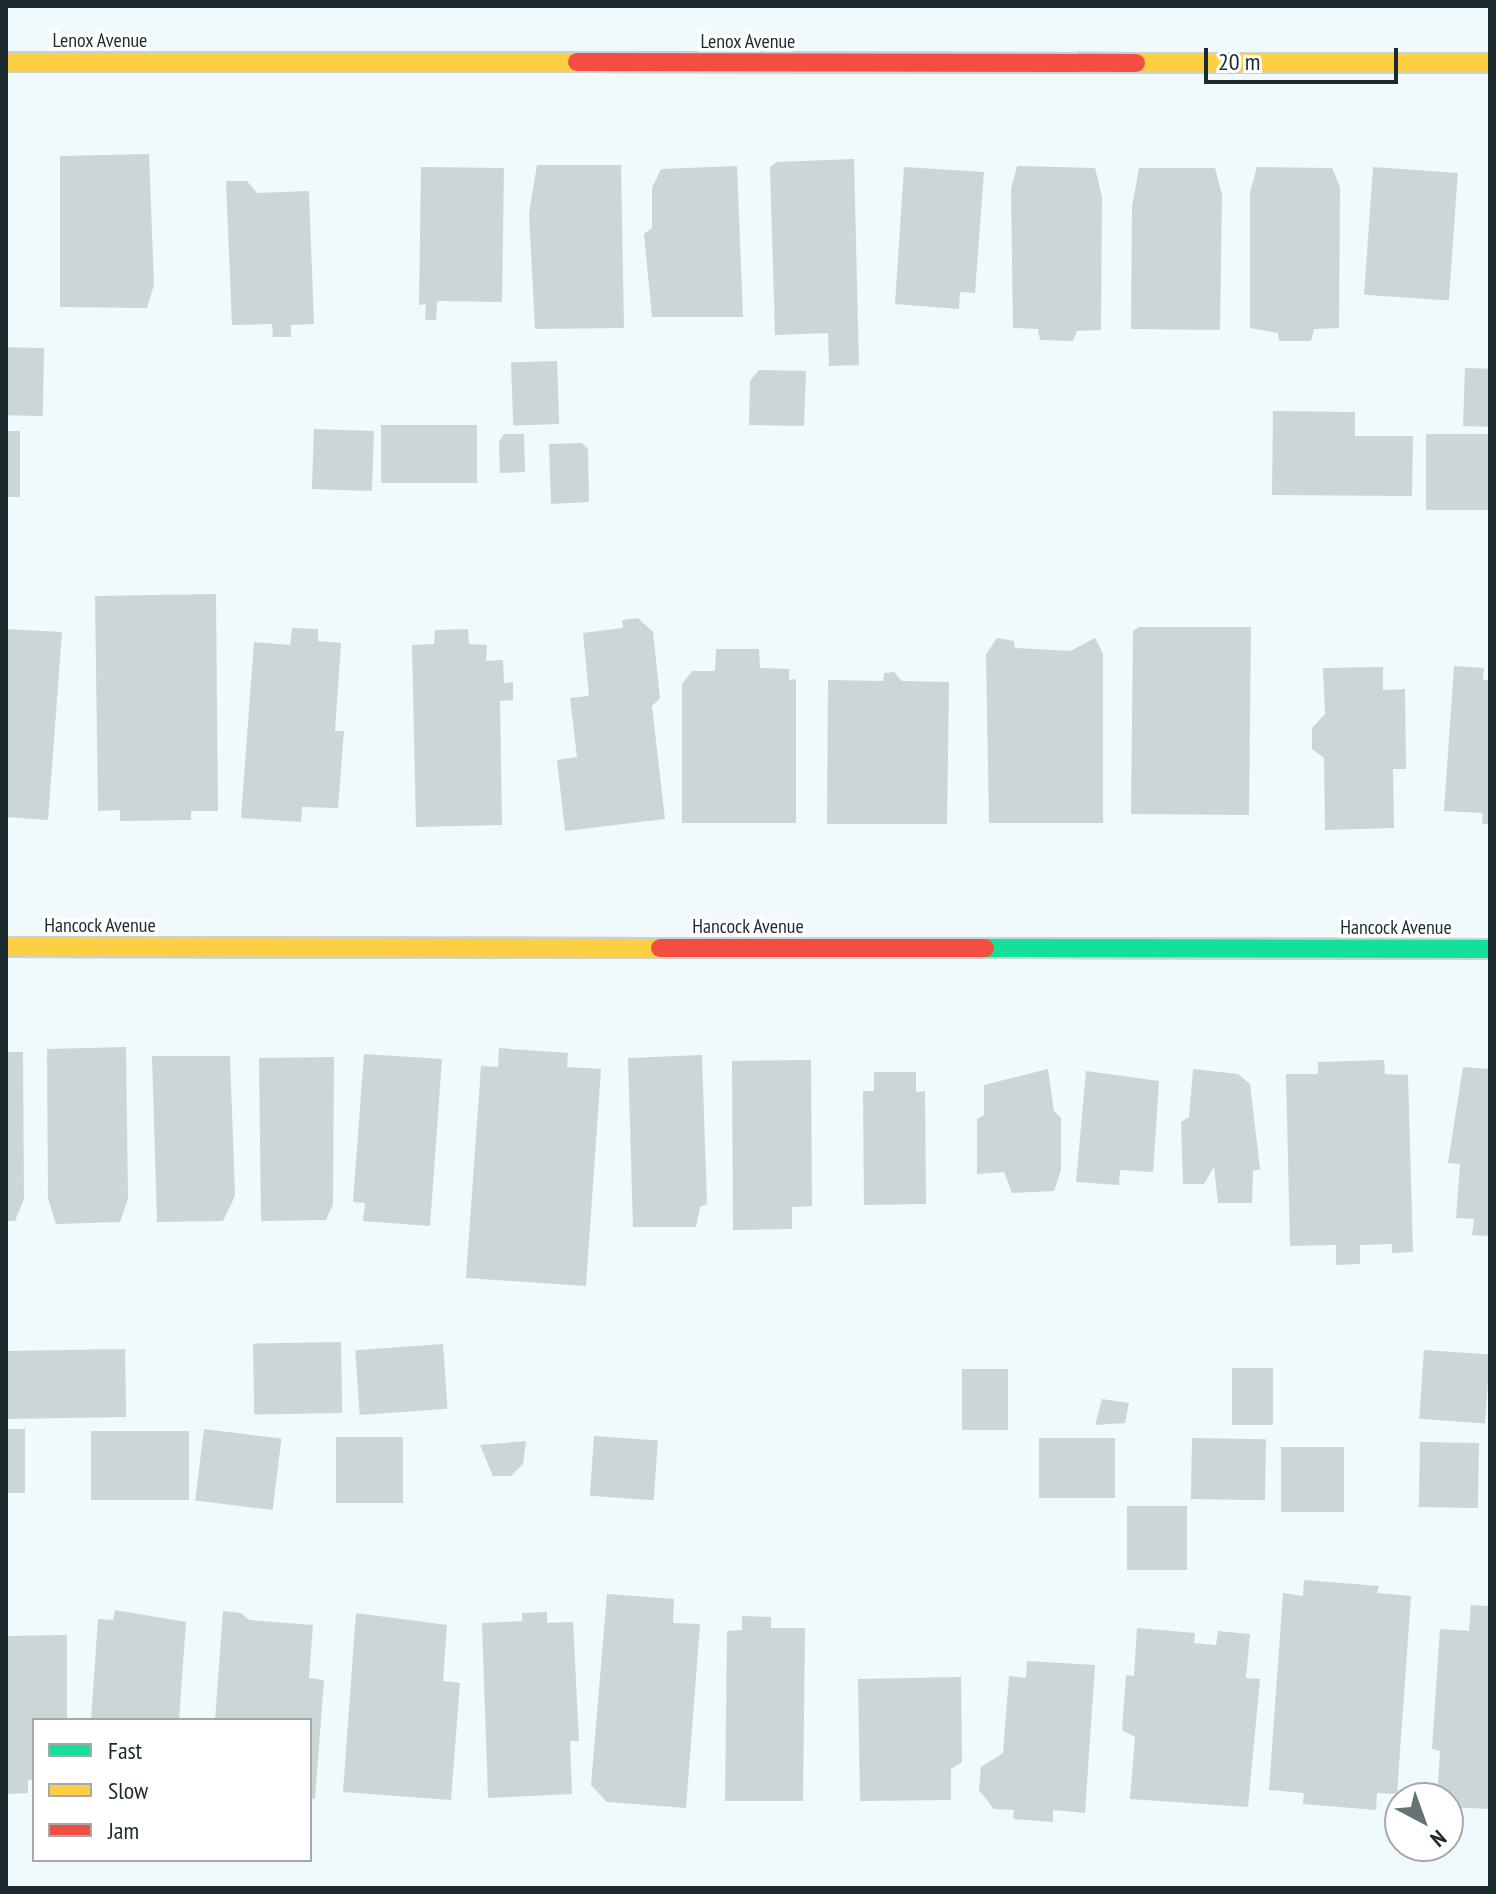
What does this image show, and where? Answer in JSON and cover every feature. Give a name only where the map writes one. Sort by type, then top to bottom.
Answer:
[{"type":"street","name":"Lenox Avenue","points":[[6,62],[1490,63]]},
{"type":"street","name":"Hancock Avenue","points":[[6,947],[1490,949]]},
{"type":"building","points":[[149,154],[154,285],[147,308],[60,307],[60,156]]},
{"type":"building","points":[[854,159],[859,365],[829,366],[828,333],[775,335],[770,167],[777,162]]},
{"type":"building","points":[[537,165],[621,165],[624,328],[535,329],[529,213]]},
{"type":"building","points":[[737,166],[743,317],[652,317],[644,234],[652,228],[652,188],[661,169]]},
{"type":"building","points":[[1017,166],[1095,168],[1102,197],[1101,330],[1077,331],[1073,341],[1040,340],[1038,329],[1013,328],[1011,189]]},
{"type":"building","points":[[421,167],[504,168],[502,302],[437,301],[436,320],[425,320],[426,304],[419,305]]},
{"type":"building","points":[[904,167],[984,172],[975,293],[960,292],[959,309],[895,304]]},
{"type":"building","points":[[1257,167],[1332,168],[1340,187],[1339,328],[1314,329],[1311,341],[1279,341],[1278,333],[1250,328],[1250,193]]},
{"type":"building","points":[[1373,167],[1458,173],[1449,301],[1364,295]]},
{"type":"building","points":[[1139,168],[1215,168],[1222,194],[1220,330],[1131,329],[1132,207]]},
{"type":"building","points":[[226,181],[247,181],[257,193],[309,191],[314,324],[291,325],[291,337],[273,337],[272,324],[232,325]]},
{"type":"building","points":[[6,347],[44,348],[43,416],[6,415]]},
{"type":"building","points":[[557,361],[559,424],[513,426],[511,363]]},
{"type":"building","points":[[1465,368],[1490,369],[1488,427],[1463,426]]},
{"type":"building","points":[[759,370],[806,371],[804,426],[749,425],[750,381]]},
{"type":"building","points":[[1273,411],[1355,412],[1355,436],[1413,436],[1412,496],[1272,495]]},
{"type":"building","points":[[381,425],[477,425],[477,483],[381,483]]},
{"type":"building","points":[[314,429],[374,431],[372,491],[312,489]]},
{"type":"building","points":[[6,431],[20,431],[20,497],[6,497]]},
{"type":"building","points":[[504,434],[524,434],[525,472],[500,473],[499,442]]},
{"type":"building","points":[[1426,434],[1490,434],[1490,510],[1426,510]]},
{"type":"building","points":[[582,443],[588,449],[589,502],[551,504],[549,444]]},
{"type":"building","points":[[216,594],[218,811],[191,811],[191,820],[120,821],[120,810],[98,811],[95,596]]},
{"type":"building","points":[[638,618],[653,632],[660,698],[652,706],[665,819],[565,831],[557,760],[577,757],[570,698],[589,696],[583,633],[623,628],[622,620]]},
{"type":"building","points":[[1139,627],[1251,627],[1249,815],[1131,814],[1133,631]]},
{"type":"building","points":[[292,628],[318,629],[318,641],[341,643],[335,731],[344,731],[338,808],[302,807],[301,822],[241,818],[254,642],[290,645]]},
{"type":"building","points":[[6,629],[62,632],[48,820],[6,817]]},
{"type":"building","points":[[468,629],[469,644],[487,645],[486,661],[503,660],[504,683],[513,682],[513,700],[500,701],[502,825],[416,827],[412,645],[434,644],[435,630]]},
{"type":"building","points":[[997,638],[1014,641],[1015,648],[1070,651],[1095,638],[1103,654],[1103,823],[989,823],[986,654]]},
{"type":"building","points":[[716,649],[759,649],[760,668],[789,669],[789,680],[796,679],[796,823],[682,823],[682,684],[692,671],[715,671]]},
{"type":"building","points":[[1454,666],[1484,668],[1483,680],[1490,680],[1490,824],[1482,824],[1483,813],[1444,811]]},
{"type":"building","points":[[1383,667],[1383,690],[1405,689],[1406,769],[1393,769],[1394,828],[1325,830],[1324,758],[1312,749],[1312,728],[1325,714],[1323,668]]},
{"type":"building","points":[[894,672],[902,681],[949,682],[947,824],[827,824],[828,680],[883,681],[884,673]]},
{"type":"building","points":[[126,1047],[128,1199],[120,1222],[56,1224],[48,1198],[47,1049]]},
{"type":"building","points":[[499,1048],[568,1053],[567,1067],[601,1069],[586,1286],[466,1278],[481,1066],[498,1067]]},
{"type":"building","points":[[6,1052],[23,1052],[24,1199],[15,1221],[6,1221]]},
{"type":"building","points":[[364,1054],[442,1059],[430,1226],[363,1221],[365,1203],[353,1202]]},
{"type":"building","points":[[702,1055],[707,1204],[700,1207],[696,1227],[633,1227],[628,1058]]},
{"type":"building","points":[[152,1056],[230,1056],[235,1196],[223,1221],[157,1222]]},
{"type":"building","points":[[334,1057],[333,1204],[326,1220],[261,1221],[259,1058]]},
{"type":"building","points":[[811,1060],[812,1206],[792,1207],[792,1229],[733,1230],[732,1061]]},
{"type":"building","points":[[1384,1060],[1385,1074],[1408,1075],[1413,1252],[1392,1253],[1392,1244],[1360,1245],[1360,1264],[1336,1265],[1336,1245],[1290,1246],[1286,1074],[1318,1074],[1318,1062]]},
{"type":"building","points":[[1463,1067],[1490,1069],[1490,1236],[1472,1235],[1474,1219],[1456,1218],[1460,1164],[1448,1163]]},
{"type":"building","points":[[1048,1069],[1054,1111],[1061,1118],[1061,1170],[1054,1191],[1012,1193],[1004,1172],[977,1174],[977,1119],[984,1115],[984,1085]]},
{"type":"building","points":[[1193,1069],[1238,1074],[1250,1084],[1260,1169],[1253,1171],[1252,1203],[1218,1203],[1214,1167],[1204,1184],[1183,1184],[1181,1122],[1189,1117]]},
{"type":"building","points":[[1086,1071],[1159,1081],[1153,1172],[1120,1170],[1119,1185],[1076,1182]]},
{"type":"building","points":[[874,1072],[916,1072],[916,1092],[925,1091],[926,1204],[864,1205],[863,1091],[874,1091]]},
{"type":"building","points":[[341,1342],[342,1413],[254,1415],[253,1344]]},
{"type":"building","points":[[443,1344],[448,1409],[360,1415],[355,1350]]},
{"type":"building","points":[[125,1349],[126,1417],[7,1419],[6,1351]]},
{"type":"building","points":[[1424,1350],[1490,1355],[1485,1423],[1419,1419]]},
{"type":"building","points":[[1232,1368],[1273,1368],[1273,1425],[1232,1425]]},
{"type":"building","points":[[962,1369],[1008,1369],[1008,1430],[962,1430]]},
{"type":"building","points":[[1102,1399],[1129,1403],[1125,1423],[1095,1425]]},
{"type":"building","points":[[6,1429],[25,1429],[25,1493],[6,1493]]},
{"type":"building","points":[[204,1429],[281,1439],[273,1510],[195,1500]]},
{"type":"building","points":[[91,1431],[189,1431],[189,1500],[91,1500]]},
{"type":"building","points":[[594,1436],[658,1440],[654,1500],[590,1496]]},
{"type":"building","points":[[336,1437],[403,1437],[403,1503],[336,1503]]},
{"type":"building","points":[[1039,1438],[1115,1438],[1115,1498],[1039,1498]]},
{"type":"building","points":[[1192,1438],[1266,1439],[1265,1500],[1191,1499]]},
{"type":"building","points":[[526,1441],[523,1464],[511,1476],[493,1476],[480,1445]]},
{"type":"building","points":[[1420,1442],[1479,1443],[1478,1508],[1419,1507]]},
{"type":"building","points":[[1281,1447],[1344,1447],[1344,1512],[1281,1512]]},
{"type":"building","points":[[1127,1506],[1187,1506],[1187,1570],[1127,1570]]},
{"type":"building","points":[[1304,1580],[1379,1586],[1377,1593],[1411,1596],[1398,1782],[1384,1782],[1384,1793],[1377,1793],[1376,1810],[1303,1804],[1304,1793],[1269,1790],[1283,1593],[1303,1596]]},
{"type":"building","points":[[607,1594],[674,1599],[673,1623],[700,1624],[686,1808],[607,1802],[591,1785]]},
{"type":"building","points":[[1471,1605],[1490,1606],[1490,1809],[1464,1808],[1464,1782],[1438,1782],[1440,1751],[1432,1749],[1440,1629],[1469,1631]]},
{"type":"building","points":[[115,1610],[186,1622],[179,1718],[91,1718],[98,1619],[113,1620]]},
{"type":"building","points":[[223,1611],[241,1613],[249,1620],[313,1625],[309,1678],[324,1680],[315,1799],[312,1799],[312,1718],[215,1718]]},
{"type":"building","points":[[547,1612],[547,1623],[573,1622],[579,1741],[570,1741],[572,1794],[488,1798],[482,1623],[522,1621],[522,1613]]},
{"type":"building","points":[[356,1613],[447,1625],[443,1681],[460,1683],[451,1800],[343,1792]]},
{"type":"building","points":[[742,1616],[771,1617],[771,1628],[805,1628],[803,1801],[725,1801],[727,1631],[742,1630]]},
{"type":"building","points":[[1137,1628],[1195,1633],[1194,1643],[1216,1645],[1218,1631],[1250,1634],[1246,1678],[1260,1679],[1248,1807],[1130,1799],[1135,1737],[1122,1730],[1126,1675],[1134,1676]]},
{"type":"building","points":[[67,1635],[67,1718],[32,1718],[32,1780],[28,1780],[28,1793],[6,1794],[6,1636]]},
{"type":"building","points":[[1027,1661],[1095,1665],[1085,1813],[1053,1810],[1053,1822],[1013,1819],[1014,1810],[994,1809],[979,1790],[981,1767],[1003,1753],[1009,1676],[1026,1678]]},
{"type":"building","points":[[961,1677],[962,1762],[951,1769],[951,1800],[860,1801],[858,1679]]},
{"type":"traffic: fast","points":[[985,948],[1490,949]]},
{"type":"traffic: slow","points":[[6,62],[577,62]]},
{"type":"traffic: slow","points":[[1136,63],[1490,63]]},
{"type":"traffic: slow","points":[[6,947],[660,948]]},
{"type":"traffic: jam","points":[[577,62],[1136,63]]},
{"type":"traffic: jam","points":[[660,948],[985,948]]}]
